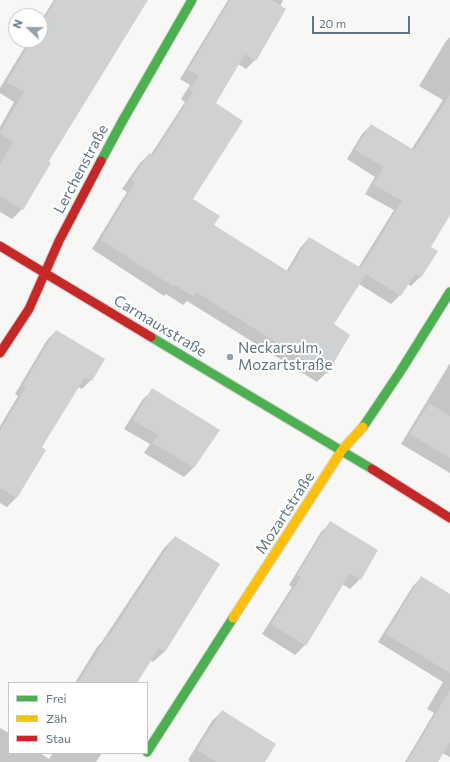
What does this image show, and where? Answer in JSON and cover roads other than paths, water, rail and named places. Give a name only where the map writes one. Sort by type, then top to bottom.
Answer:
[{"type":"street","name":"Lerchenstraße","points":[[0,353],[29,308],[59,241],[123,120],[192,0]]},
{"type":"street","name":"Carmauxstraße","points":[[0,246],[342,450],[450,518]]},
{"type":"street","name":"Mozartstraße","points":[[148,750],[342,450],[371,416],[450,292]]},
{"type":"place","name":"Neckarsulm, Mozartstraße","points":[[230,357]]}]
